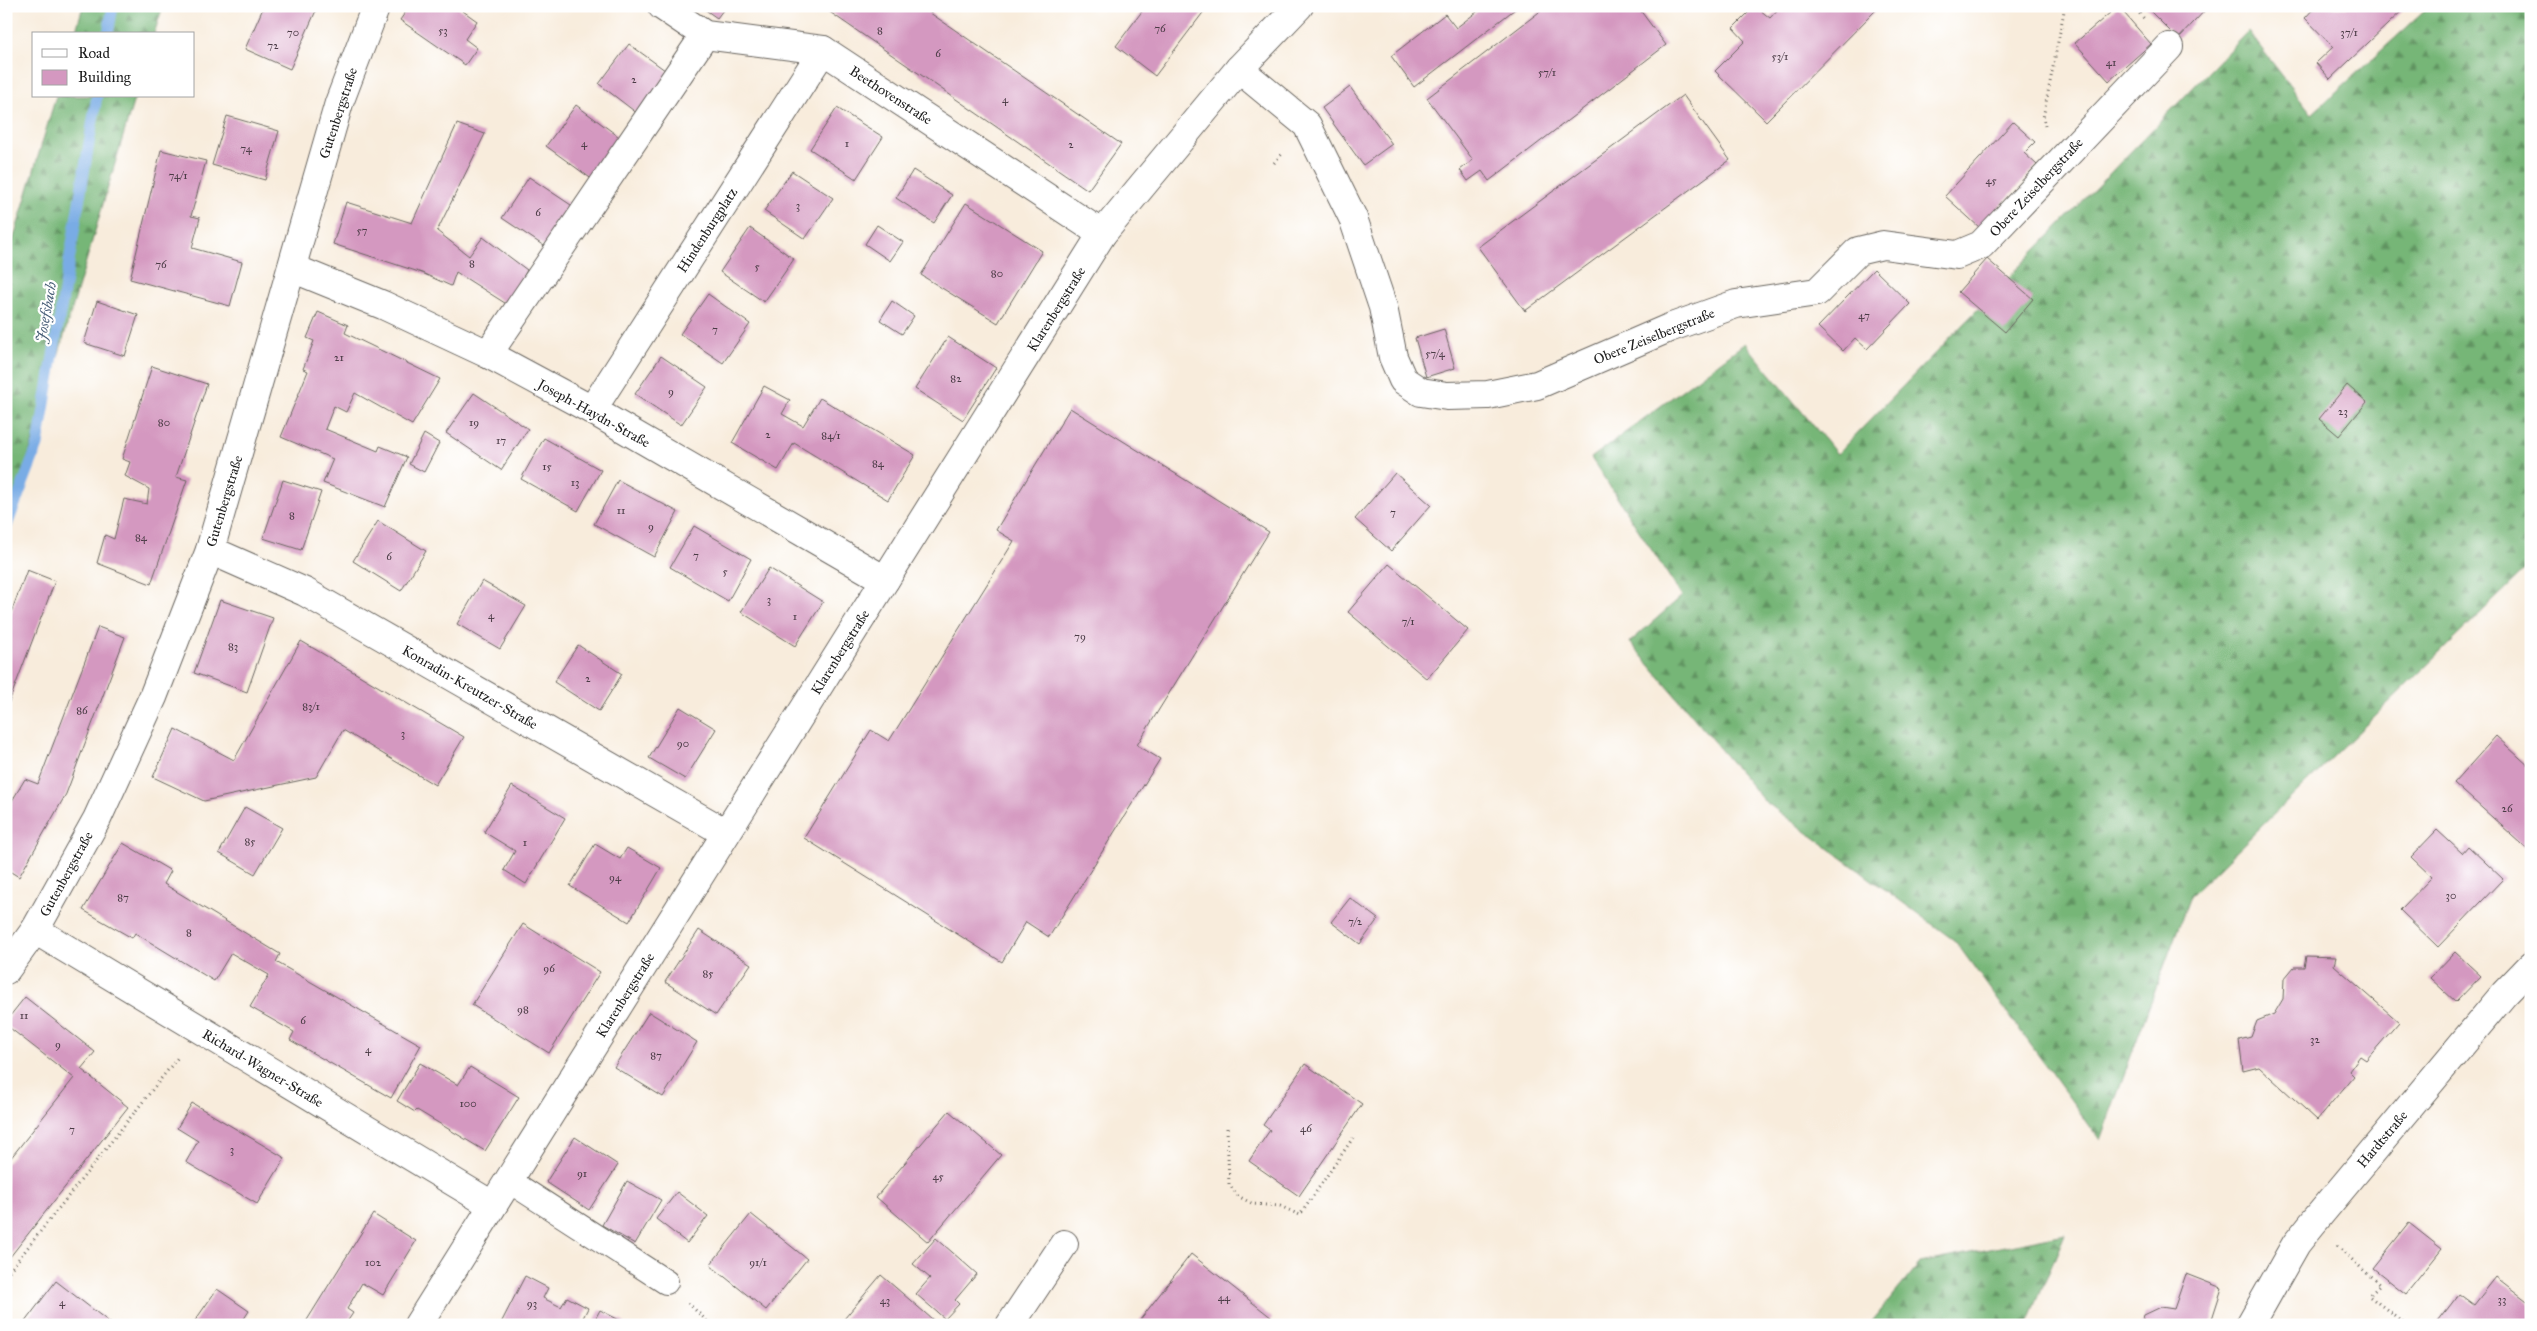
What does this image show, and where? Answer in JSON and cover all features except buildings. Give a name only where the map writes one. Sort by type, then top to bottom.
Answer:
[{"type":"street","name":"Gutenbergstraße","points":[[6,970],[35,930],[97,819],[153,697],[210,550],[339,103],[376,6]]},
{"type":"street","name":"Beethovenstraße","points":[[662,6],[705,34],[823,50],[1102,234]]},
{"type":"street","name":"Klarenbergstraße","points":[[418,1325],[1102,234],[1239,69],[1299,6]]},
{"type":"street","points":[[488,354],[705,34]]},
{"type":"street","name":"Obere Zeiselbergstraße","points":[[1239,69],[1307,125],[1354,218],[1383,307],[1393,357],[1403,380],[1421,392],[1446,396],[1488,395],[1537,385],[1669,328],[1736,304],[1817,292],[1858,251],[1883,245],[1957,255],[1981,245],[2168,47]]},
{"type":"street","name":"Hindenburgplatz","points":[[592,410],[823,50]]},
{"type":"street","name":"Joseph-Haydn-Straße","points":[[292,268],[383,305],[488,354],[592,410],[885,580]]},
{"type":"street","name":"Konradin-Kreutzer-Straße","points":[[210,550],[305,592],[726,833]]},
{"type":"street","name":"Richard-Wagner-Straße","points":[[35,930],[492,1205]]},
{"type":"street","name":"Hardtstraße","points":[[2250,1325],[2296,1244],[2504,994],[2531,966]]},
{"type":"street","points":[[1010,1325],[1064,1244]]},
{"type":"lane","points":[[508,1180],[666,1282]]},
{"type":"path","points":[[2053,168],[2043,118],[2065,6]]},
{"type":"path","points":[[6,1274],[200,1030]]},
{"type":"path","points":[[1227,1128],[1229,1184],[1238,1196],[1253,1204],[1280,1206],[1300,1215],[1353,1138]]},
{"type":"path","points":[[2312,1224],[2380,1285],[2369,1296],[2407,1325]]},
{"type":"green space","points":[[83,6],[163,6],[155,32],[76,32]]},
{"type":"green space","points":[[2430,6],[2531,6],[2531,564],[2190,896],[2100,1140],[1955,941],[1763,800],[1630,642],[1682,596],[1591,458],[1745,343],[1837,454],[2248,31],[2312,114]]},
{"type":"green space","points":[[55,98],[134,98],[6,532],[6,264]]},
{"type":"green space","points":[[2065,1234],[2027,1325],[1869,1325],[1920,1263]]},
{"type":"waterway","name":"Josefsbach","points":[[108,32],[113,6]]},
{"type":"waterway","name":"Josefsbach","points":[[6,528],[38,445],[97,98]]}]
